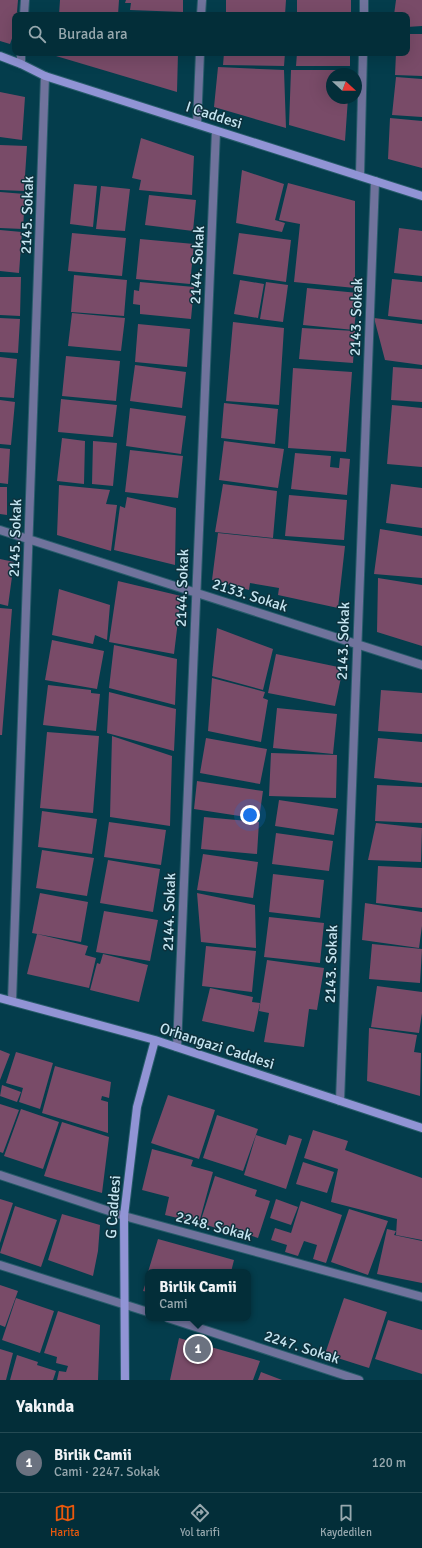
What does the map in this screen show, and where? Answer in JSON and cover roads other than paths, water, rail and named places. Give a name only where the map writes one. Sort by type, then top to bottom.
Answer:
[{"type":"street","points":[[24,12],[25,0]]},
{"type":"street","points":[[201,12],[202,0]]},
{"type":"street","points":[[364,0],[364,12]]},
{"type":"street","name":"I Caddesi","points":[[0,56],[46,76],[422,196]]},
{"type":"street","points":[[21,56],[21,64]]},
{"type":"street","points":[[197,124],[200,56]]},
{"type":"street","points":[[360,175],[363,56]]},
{"type":"street","name":"2145. Sokak","points":[[12,1002],[46,76]]},
{"type":"street","name":"2144. Sokak","points":[[177,1047],[216,131]]},
{"type":"street","name":"2143. Sokak","points":[[340,1101],[375,181]]},
{"type":"street","name":"2133. Sokak","points":[[0,530],[422,664]]},
{"type":"street","name":"Orhangazi Caddesi","points":[[0,998],[155,1040],[422,1128]]},
{"type":"street","name":"G Caddesi","points":[[125,1380],[124,1216],[137,1107],[155,1040]]},
{"type":"street","name":"2248. Sokak","points":[[0,1175],[124,1216],[422,1296]]},
{"type":"street","points":[[0,1265],[145,1311]]},
{"type":"street","name":"2247. Sokak","points":[[177,1321],[360,1380]]},
{"type":"place","name":"Birlik Camii","points":[[198,1349]]}]
